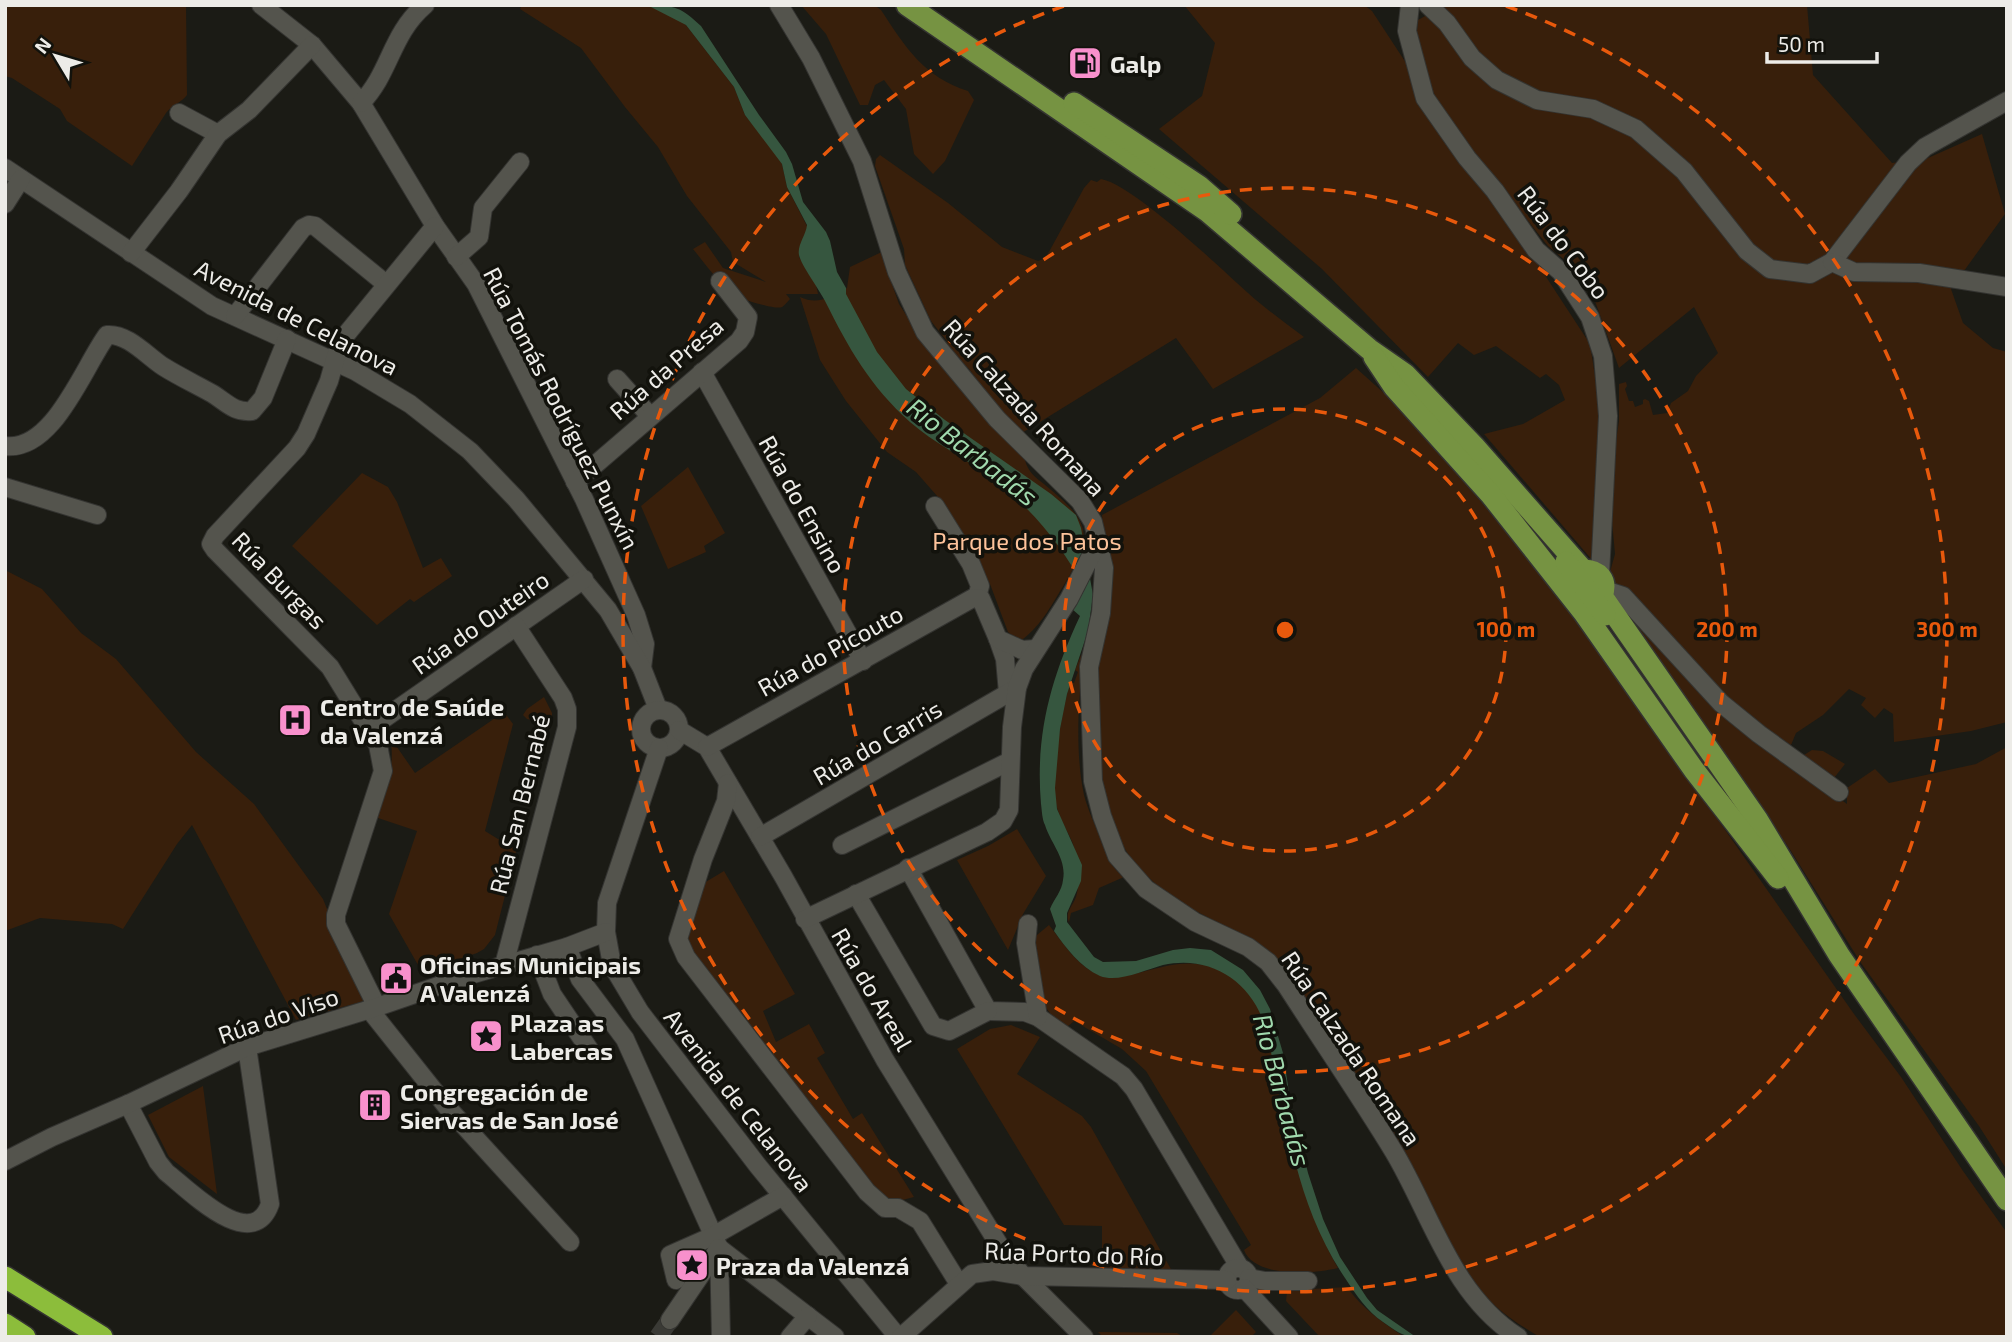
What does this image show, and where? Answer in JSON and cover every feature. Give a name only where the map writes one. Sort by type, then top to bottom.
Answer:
[{"type":"highway","points":[[5,1277],[102,1337]]},
{"type":"highway","points":[[5,1324],[25,1337]]},
{"type":"main road","points":[[915,10],[1207,211],[1369,349],[1405,373],[1474,446],[1539,522],[1594,597],[1795,886],[1839,956],[2007,1200]]},
{"type":"main road","points":[[1369,349],[1394,387],[1491,495],[1520,518],[1594,597],[1622,651],[1634,683],[1694,770],[1839,956]]},
{"type":"street","name":"Rúa Tomás Rodríguez Punxín","points":[[261,5],[312,45],[361,103],[435,226],[476,284],[575,482],[643,632],[645,644],[642,668]]},
{"type":"street","points":[[361,103],[377,83],[401,31],[425,5]]},
{"type":"street","name":"Rúa Calzada Romana","points":[[779,5],[811,58],[862,161],[897,272],[925,332],[997,419],[1080,501],[1093,522],[1104,568],[1101,612],[1089,667],[1093,781],[1117,856],[1146,889],[1195,922],[1248,947],[1268,962],[1286,985],[1394,1154],[1465,1286],[1487,1313],[1518,1337]]},
{"type":"street","name":"Rúa do Cobo","points":[[1410,5],[1407,30],[1425,97],[1536,250],[1561,272],[1590,317],[1603,356],[1608,415],[1594,597]]},
{"type":"street","points":[[1428,5],[1447,23],[1472,58],[1497,80],[1537,100],[1593,108],[1636,129],[1684,172],[1747,251],[1770,269],[1810,274],[1832,262],[1908,163],[1925,147],[2007,101]]},
{"type":"street","points":[[131,253],[179,191],[218,134],[249,110],[312,45]]},
{"type":"street","points":[[179,113],[218,134]]},
{"type":"street","points":[[456,257],[479,237],[483,208],[520,162]]},
{"type":"street","name":"Avenida de Celanova","points":[[5,168],[212,306],[335,361],[410,404],[470,451],[516,499],[584,579],[625,636],[642,668],[658,709]]},
{"type":"street","points":[[5,204],[21,179]]},
{"type":"street","points":[[235,316],[303,228],[309,225],[315,226],[386,284]]},
{"type":"street","points":[[335,361],[340,342],[435,226]]},
{"type":"street","points":[[1832,262],[1854,272],[1919,273],[2007,287]]},
{"type":"street","name":"Rúa da Presa","points":[[575,482],[739,341],[745,332],[748,317],[720,281]]},
{"type":"street","points":[[5,446],[29,443],[48,430],[107,335],[121,337],[163,366],[238,411],[245,412],[252,411],[263,398],[287,339]]},
{"type":"street","name":"Rúa Burgas","points":[[335,361],[306,434],[215,536],[211,544],[330,667],[369,729]]},
{"type":"street","name":"Rúa do Ensino","points":[[702,372],[863,661]]},
{"type":"street","points":[[617,379],[650,416]]},
{"type":"street","points":[[5,487],[97,515]]},
{"type":"street","points":[[805,919],[987,832],[1003,821],[1009,810],[1013,691],[998,639],[981,599],[977,597],[979,586],[971,564],[935,506]]},
{"type":"street","points":[[1013,691],[1035,649],[1069,598],[1097,544]]},
{"type":"street","name":"Rúa do Outeiro","points":[[369,729],[584,579]]},
{"type":"street","points":[[1594,597],[1623,596],[1721,703],[1839,792]]},
{"type":"street","name":"Rúa do Picouto","points":[[707,747],[977,597]]},
{"type":"street","name":"Rúa San Bernabé","points":[[504,965],[567,727],[567,709],[563,698],[516,626]]},
{"type":"street","points":[[998,639],[1022,650],[1035,649]]},
{"type":"street","name":"Rúa do Carris","points":[[760,837],[1013,691]]},
{"type":"street","points":[[658,709],[674,715],[679,730],[675,741],[665,748],[659,748],[647,744],[640,733],[640,726],[646,715],[658,709]]},
{"type":"street","points":[[369,729],[378,745],[383,771],[336,915],[336,924],[373,1008],[447,1107],[570,1242]]},
{"type":"street","name":"Rúa do Areal","points":[[679,730],[707,747],[885,1060],[1001,1248],[1023,1276],[1084,1337]]},
{"type":"street","name":"Avenida de Celanova","points":[[659,748],[607,903],[606,932],[612,965],[640,1012],[783,1196],[900,1337]]},
{"type":"street","points":[[842,845],[1010,761]]},
{"type":"street","points":[[727,783],[726,801],[703,859],[678,939],[682,948],[702,978],[867,1192],[885,1208],[898,1209],[920,1221],[959,1284]]},
{"type":"street","points":[[908,869],[988,1011]]},
{"type":"street","points":[[856,894],[933,1026],[941,1031],[949,1031],[988,1011],[1025,1012],[1038,1017],[1123,1076],[1134,1089],[1216,1225],[1240,1279],[1289,1337]]},
{"type":"street","points":[[1028,924],[1026,943],[1038,1017]]},
{"type":"street","name":"Rúa do Viso","points":[[5,1161],[247,1047],[567,947],[606,932]]},
{"type":"street","points":[[567,947],[580,979],[625,1039],[716,1242],[721,1337]]},
{"type":"street","points":[[537,955],[552,995],[589,1049]]},
{"type":"street","points":[[128,1104],[166,1172],[229,1221],[242,1224],[256,1222],[266,1215],[270,1205],[247,1047]]},
{"type":"street","points":[[676,1280],[670,1255],[716,1242],[783,1196]]},
{"type":"street","points":[[1198,1281],[1213,1275],[1223,1261],[1223,1245],[1216,1225]]},
{"type":"street","points":[[716,1242],[835,1337]]},
{"type":"street","points":[[670,1320],[716,1242]]},
{"type":"street","name":"Rúa Porto do Río","points":[[900,1337],[972,1274],[993,1271],[1023,1276],[1082,1278],[1308,1281]]},
{"type":"street","points":[[1066,1319],[1059,1302],[1060,1291],[1067,1282],[1082,1278]]},
{"type":"street","points":[[790,1337],[808,1317]]},
{"type":"green space","points":[[5,5],[186,5],[187,95],[166,113],[132,166],[67,121],[60,109],[5,76]]},
{"type":"green space","points":[[522,5],[647,5],[686,25],[734,87],[745,115],[782,164],[787,187],[808,228],[799,257],[815,280],[818,294],[786,294],[790,299],[779,308],[737,297],[729,291],[693,249],[705,242],[723,268],[766,282],[733,262],[731,252],[687,196],[658,147],[581,48],[520,9]]},
{"type":"green space","points":[[801,5],[874,5],[881,10],[907,48],[927,69],[939,78],[968,91],[974,100],[945,161],[933,174],[914,154],[906,109],[884,80],[875,85],[868,105],[860,105],[826,34]]},
{"type":"green space","points":[[1184,5],[1364,5],[1372,11],[1590,344],[1600,408],[1593,561],[1484,434],[1523,424],[1565,400],[1559,385],[1546,374],[1540,378],[1496,346],[1474,355],[1458,343],[1428,377],[1322,269],[1159,129],[1202,96],[1215,43]]},
{"type":"green space","points":[[1445,5],[1807,5],[1813,75],[1892,163],[1928,158],[1982,134],[2005,214],[1951,289],[1963,323],[1993,348],[2007,352],[2007,722],[1971,731],[1894,742],[1893,714],[1884,708],[1875,718],[1861,705],[1866,698],[1849,689],[1823,715],[1796,733],[1791,745],[1744,714],[1716,688],[1630,590],[1611,586],[1610,572],[1615,554],[1611,510],[1613,461],[1619,421],[1619,384],[1626,382],[1629,401],[1633,401],[1635,407],[1643,404],[1645,399],[1649,401],[1653,415],[1667,413],[1671,403],[1688,391],[1696,376],[1718,353],[1694,307],[1619,368],[1595,301],[1579,272],[1548,246],[1466,143],[1428,88],[1416,41],[1418,20]]},
{"type":"green space","points":[[880,155],[948,203],[1002,247],[1038,261],[1045,258],[1091,180],[1097,182],[1101,179],[1114,184],[1171,224],[1253,297],[1304,337],[1213,389],[1176,338],[1022,433],[948,348],[947,341],[931,321],[905,265],[904,249],[875,166]]},
{"type":"green space","name":"Parque dos Patos","points":[[886,250],[890,268],[888,273],[899,304],[926,346],[1025,460],[1032,474],[1070,508],[1083,528],[1084,539],[1075,566],[1047,613],[1023,639],[1015,638],[1008,632],[990,584],[945,505],[916,472],[887,452],[846,401],[820,360],[800,297],[819,300],[847,288],[850,267]]},
{"type":"green space","points":[[1356,368],[1385,394],[1448,461],[1583,627],[1901,1077],[2007,1233],[2007,1337],[1540,1337],[1502,1312],[1469,1280],[1346,1061],[1285,969],[1244,936],[1190,908],[1159,887],[1135,865],[1112,828],[1098,780],[1098,650],[1112,583],[1111,558],[1104,543],[1102,515],[1320,398]]},
{"type":"green space","points":[[688,467],[725,533],[704,546],[706,552],[668,569],[641,506]]},
{"type":"green space","points":[[362,473],[388,487],[397,502],[423,568],[441,558],[452,576],[414,602],[410,599],[377,625],[292,546]]},
{"type":"green space","points":[[5,570],[42,589],[81,633],[116,659],[196,752],[254,804],[323,899],[364,1001],[296,1020],[192,825],[123,929],[112,924],[40,918],[5,931]]},
{"type":"green space","points":[[1614,601],[1727,719],[1847,804],[1847,788],[1875,769],[1889,783],[1976,764],[2007,747],[2007,1170],[1979,1126],[1861,963],[1791,851],[1705,724]]},
{"type":"green space","points":[[1081,655],[1084,656],[1078,744],[1084,795],[1107,856],[1124,877],[1099,888],[1093,905],[1071,913],[1069,922],[1068,915],[1078,890],[1078,879],[1073,843],[1055,799],[1055,766],[1067,695],[1070,683],[1074,683],[1078,672],[1075,670]]},
{"type":"green space","points":[[544,697],[552,713],[552,725],[527,719],[523,715]]},
{"type":"green space","points":[[504,712],[513,724],[485,831],[498,839],[518,844],[495,935],[484,949],[477,953],[422,972],[389,914],[417,831],[375,817],[391,768],[390,737],[415,773]]},
{"type":"green space","points":[[1812,750],[1823,751],[1845,764],[1834,778],[1804,755]]},
{"type":"green space","points":[[1017,829],[1046,876],[1023,914],[1008,950],[957,860]]},
{"type":"green space","points":[[724,871],[795,994],[763,1011],[776,1042],[809,1024],[825,1053],[817,1058],[853,1119],[862,1113],[914,1197],[887,1204],[678,939],[694,889]]},
{"type":"green space","points":[[1049,925],[1077,960],[1103,976],[1136,974],[1171,965],[1191,964],[1210,966],[1231,976],[1246,989],[1256,1004],[1270,1041],[1284,1118],[1300,1175],[1321,1233],[1338,1268],[1315,1272],[1286,1272],[1272,1270],[1250,1259],[1244,1250],[1251,1245],[1146,1071],[1122,1049],[1074,1021],[1066,1028],[1046,1008],[1031,940]]},
{"type":"green space","points":[[1011,1025],[1040,1037],[1017,1074],[1082,1116],[1091,1127],[1172,1271],[1102,1270],[1102,1226],[1064,1225],[957,1049],[990,1029]]},
{"type":"green space","points":[[203,1086],[217,1194],[169,1157],[148,1115]]},
{"type":"green space","points":[[1347,1287],[1366,1309],[1404,1337],[1320,1337],[1286,1301],[1287,1292],[1293,1290]]},
{"type":"green space","points":[[1236,1310],[1256,1332],[1251,1337],[1209,1337]]},
{"type":"green space","points":[[1098,1332],[1177,1333],[1184,1337],[1103,1337]]},
{"type":"water","name":"Rio Barbadás","points":[[647,5],[677,8],[701,26],[786,152],[803,202],[830,241],[837,272],[846,288],[846,294],[877,352],[906,389],[1076,515],[1081,528],[1093,595],[1088,631],[1067,694],[1060,729],[1055,788],[1057,809],[1082,865],[1081,881],[1067,913],[1067,922],[1094,957],[1103,962],[1136,961],[1190,948],[1211,950],[1243,970],[1260,990],[1270,1009],[1283,1053],[1291,1105],[1308,1173],[1323,1219],[1340,1257],[1377,1310],[1416,1337],[1399,1332],[1372,1313],[1353,1290],[1327,1248],[1302,1185],[1263,1020],[1247,992],[1224,973],[1195,963],[1163,965],[1123,977],[1100,976],[1080,962],[1054,931],[1056,926],[1050,909],[1061,888],[1064,872],[1061,858],[1043,818],[1040,754],[1053,684],[1080,616],[1072,609],[1085,589],[1055,542],[1018,500],[989,476],[919,430],[872,381],[800,259],[799,248],[807,225],[787,187],[782,164],[745,115],[734,87],[686,25]]},
{"type":"tunnel","points":[[658,1337],[670,1320]]},
{"type":"place","name":"Galp","points":[[1085,63]]},
{"type":"place","name":"Centro de Saúde da Valenzá","points":[[295,720]]},
{"type":"place","name":"Oficinas Municipais A Valenzá","points":[[396,978]]},
{"type":"place","name":"Plaza as Labercas","points":[[486,1036]]},
{"type":"place","name":"Congregación de Siervas de San José","points":[[375,1105]]},
{"type":"place","name":"Praza da Valenzá","points":[[692,1265]]}]
